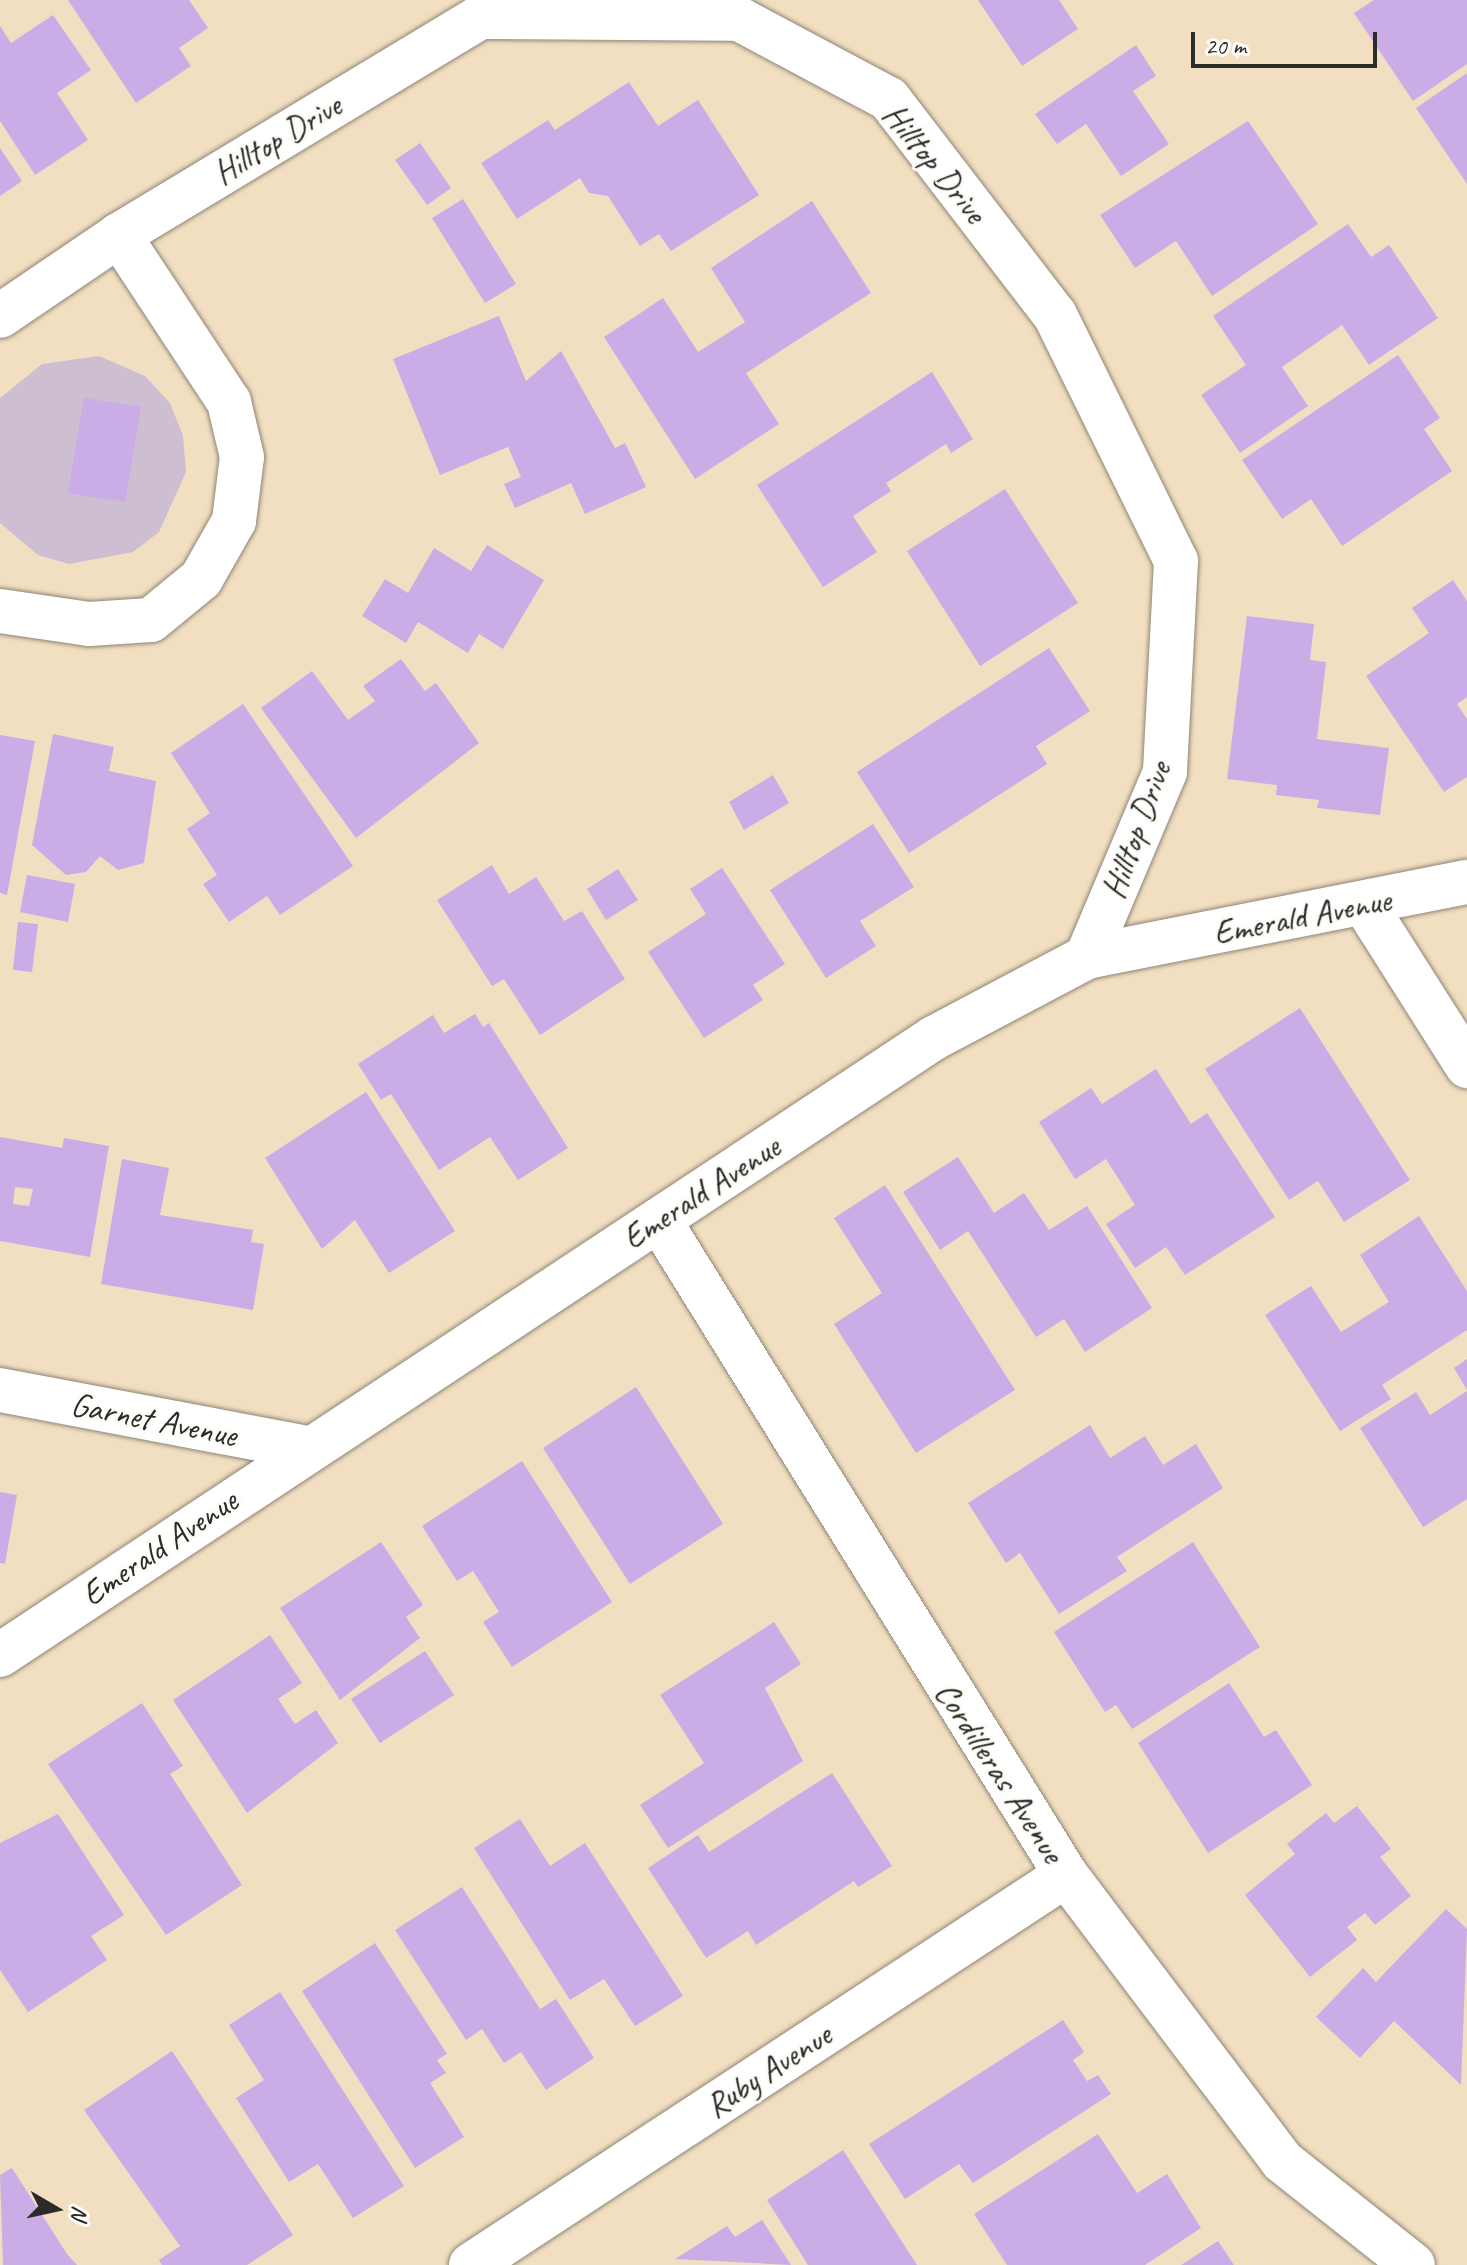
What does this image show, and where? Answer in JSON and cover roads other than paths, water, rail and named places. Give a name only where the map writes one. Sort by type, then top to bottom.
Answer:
[{"type":"street","name":"Hilltop Drive","points":[[0,316],[119,235],[480,17],[739,19],[889,99],[1055,315],[1176,561],[1165,772],[1087,957]]},
{"type":"street","points":[[0,611],[89,624],[151,620],[201,579],[234,521],[242,457],[229,402],[119,235]]},
{"type":"street","name":"Emerald Avenue","points":[[0,1655],[307,1448],[934,1038],[1087,957],[1365,905],[1467,882]]},
{"type":"street","points":[[1365,905],[1467,1066]]},
{"type":"street","name":"Cordilleras Avenue","points":[[659,1220],[1066,1875],[1282,2161],[1413,2265]]},
{"type":"street","name":"Garnet Avenue","points":[[0,1390],[307,1448]]},
{"type":"street","name":"Ruby Avenue","points":[[471,2265],[1066,1875]]}]
